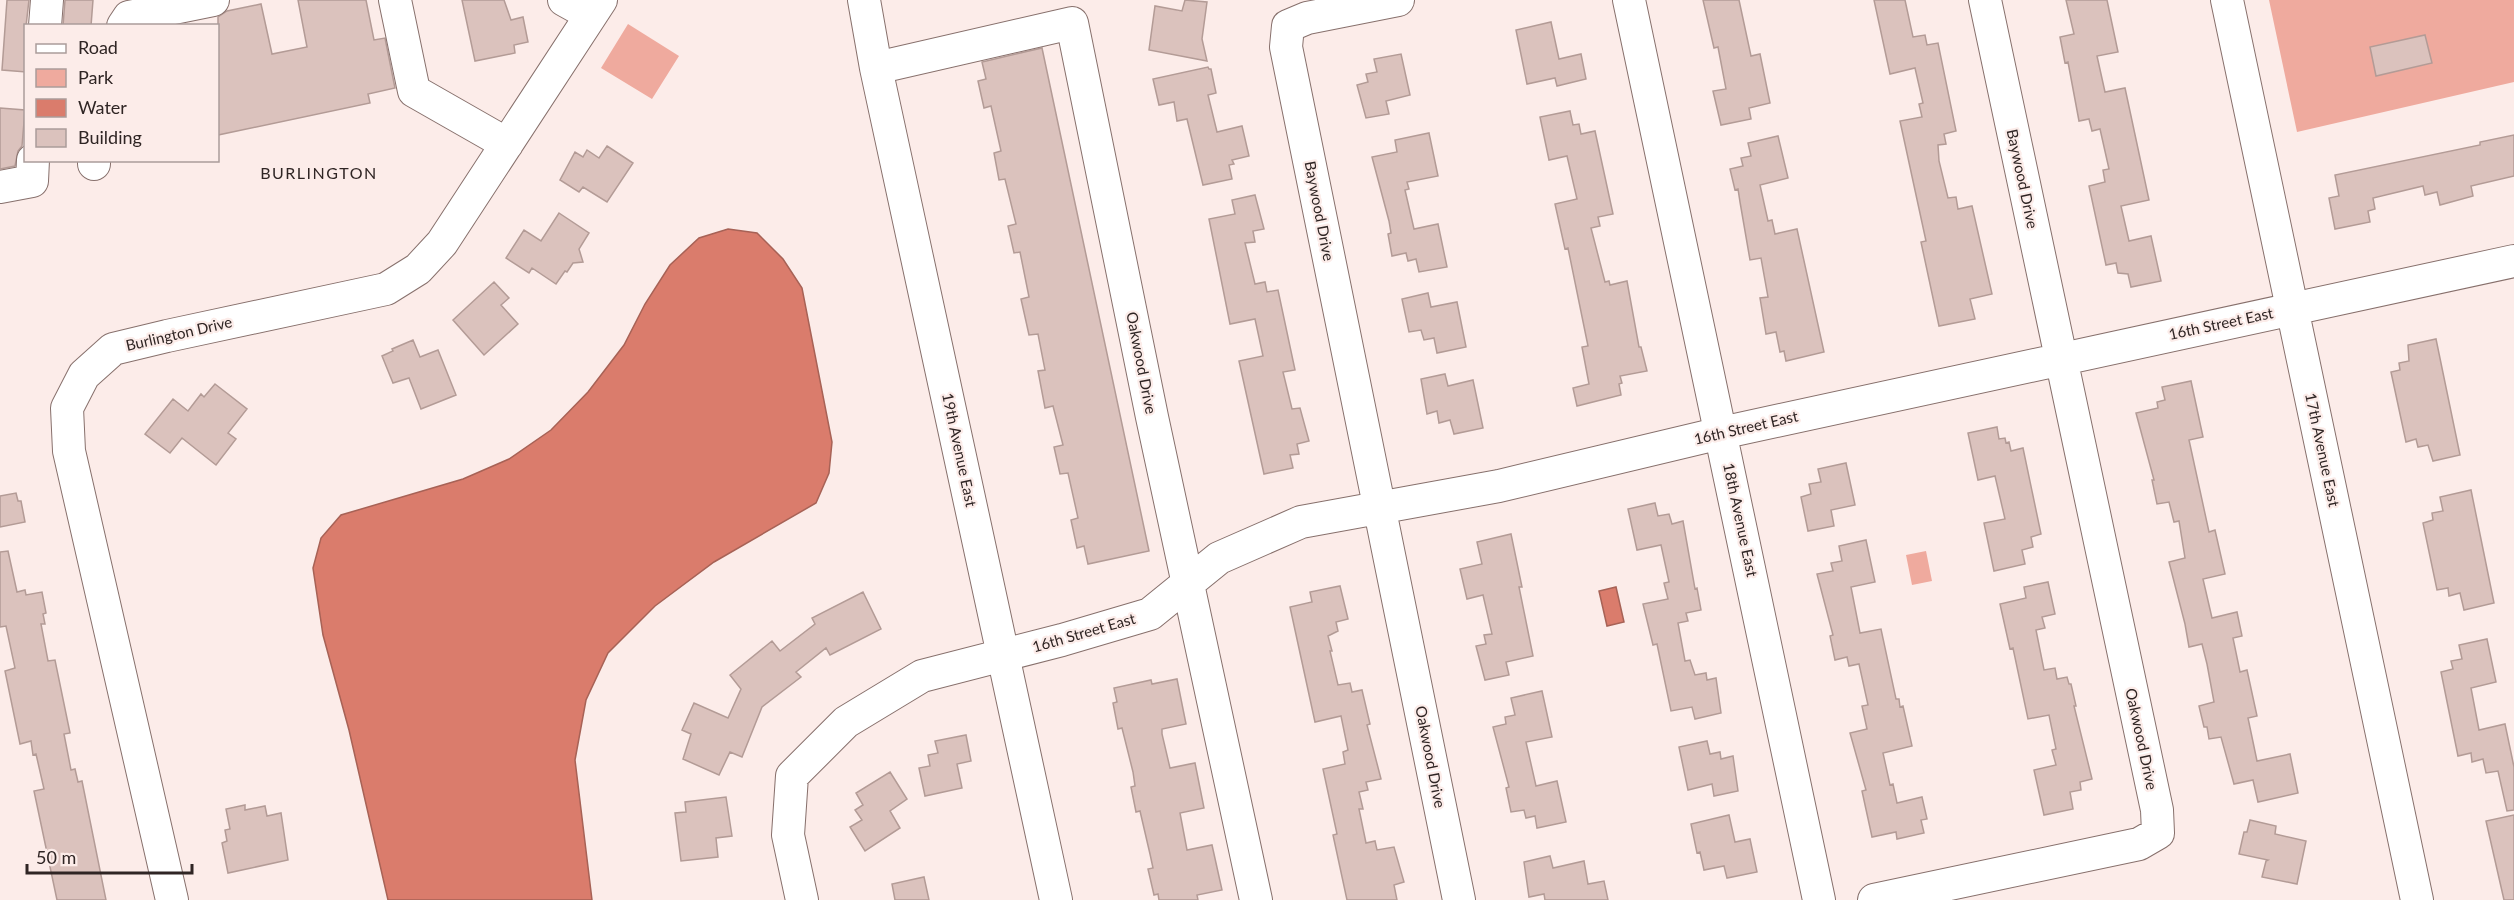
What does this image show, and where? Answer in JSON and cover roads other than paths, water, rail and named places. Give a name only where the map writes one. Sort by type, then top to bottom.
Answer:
[{"type":"street","points":[[45,24],[47,0]]},
{"type":"street","points":[[124,24],[129,17],[213,0]]},
{"type":"street","points":[[395,0],[414,90],[507,144]]},
{"type":"street","points":[[564,0],[596,8]]},
{"type":"street","name":"19th Avenue East","points":[[864,0],[876,69],[1056,900]]},
{"type":"street","name":"Baywood Drive","points":[[1379,507],[1286,47],[1288,26],[1307,18],[1398,0]]},
{"type":"street","name":"18th Avenue East","points":[[1629,0],[1819,900]]},
{"type":"street","name":"Baywood Drive","points":[[1985,0],[2060,359]]},
{"type":"street","name":"17th Avenue East","points":[[2227,0],[2417,900]]},
{"type":"street","name":"Burlington Drive","points":[[172,900],[69,451],[67,408],[84,375],[113,349],[386,290],[418,269],[442,243],[596,8]]},
{"type":"street","name":"Oakwood Drive","points":[[876,69],[1072,23],[1256,900]]},
{"type":"street","points":[[0,187],[32,181],[33,162]]},
{"type":"street","name":"16th Street East","points":[[802,900],[788,835],[792,776],[846,722],[922,676],[1149,614],[1219,558],[1301,522],[1499,486],[1721,433],[2514,261]]},
{"type":"street","name":"Oakwood Drive","points":[[1874,900],[2139,844],[2158,833],[2157,810],[2060,359]]},
{"type":"street","name":"Oakwood Drive","points":[[1379,507],[1458,900]]},
{"type":"water","points":[[728,229],[757,233],[783,259],[802,288],[832,442],[829,473],[816,503],[714,562],[655,606],[608,653],[586,700],[575,760],[592,900],[388,900],[349,730],[323,635],[313,568],[321,538],[341,515],[463,479],[509,459],[551,430],[588,392],[624,345],[645,304],[670,265],[699,238]]},
{"type":"water","points":[[1616,587],[1624,622],[1607,626],[1599,591]]},
{"type":"district","name":"BURLINGTON","points":[[319,173]]}]
